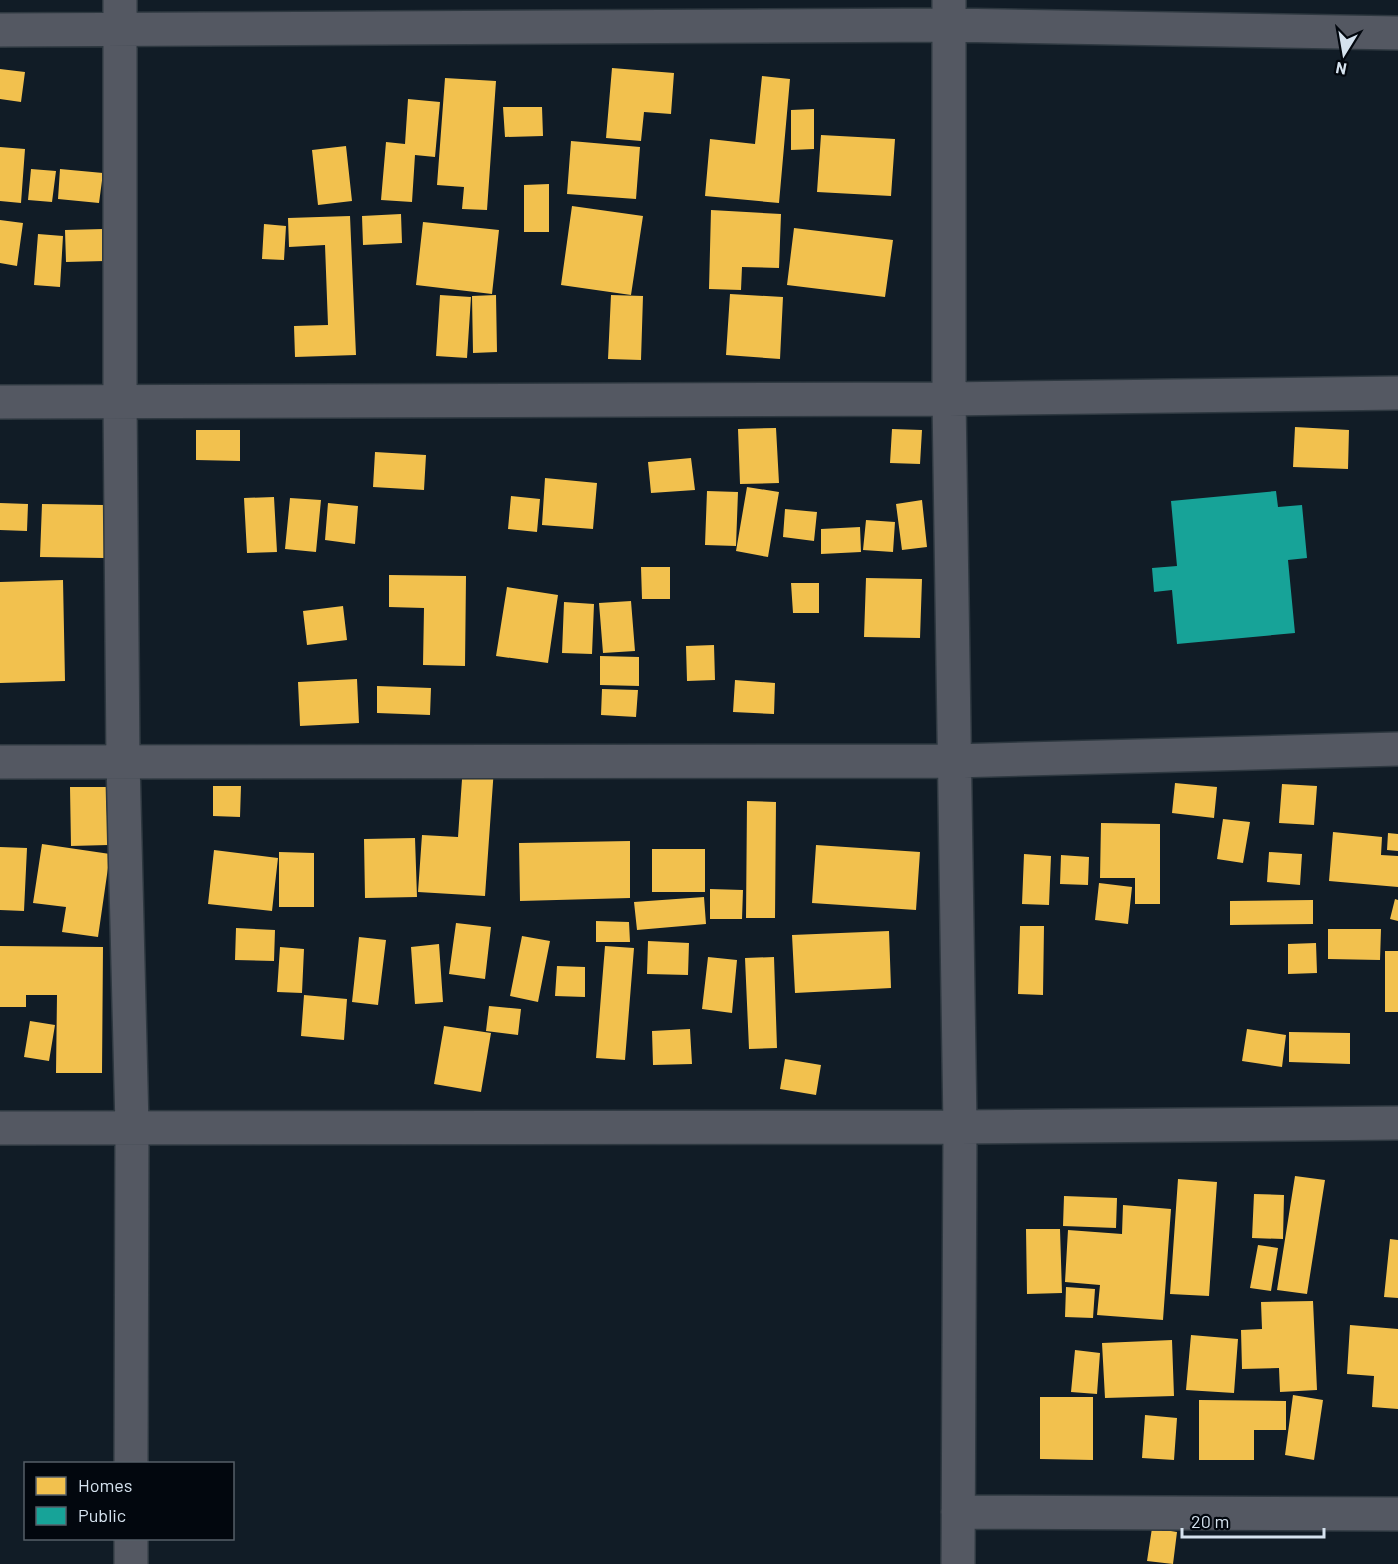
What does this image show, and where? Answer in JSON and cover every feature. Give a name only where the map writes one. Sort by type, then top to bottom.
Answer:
[{"type":"street","points":[[949,12],[949,399],[960,1127],[958,1564]]},
{"type":"street","points":[[0,30],[120,14],[949,12],[1398,33]]},
{"type":"street","points":[[120,14],[123,761],[132,1127],[131,1462]]},
{"type":"street","points":[[0,402],[949,399],[1398,393]]},
{"type":"street","points":[[0,762],[954,761],[1398,749]]},
{"type":"street","points":[[0,1128],[960,1127],[1398,1123]]},
{"type":"street","points":[[958,1512],[1398,1514]]},
{"type":"street","points":[[131,1540],[131,1564]]},
{"type":"building: Homes","points":[[612,68],[674,73],[671,114],[644,112],[641,141],[606,138]]},
{"type":"building: Homes","points":[[0,69],[25,72],[21,102],[0,99]]},
{"type":"building: Homes","points":[[762,76],[790,79],[779,203],[705,196],[710,139],[755,144]]},
{"type":"building: Homes","points":[[445,78],[496,81],[487,210],[462,209],[464,187],[437,185]]},
{"type":"building: Homes","points":[[408,99],[440,102],[435,157],[415,155],[412,202],[381,200],[386,142],[405,144]]},
{"type":"building: Homes","points":[[503,107],[542,107],[543,136],[505,137]]},
{"type":"building: Homes","points":[[814,109],[814,149],[791,150],[791,110]]},
{"type":"building: Homes","points":[[821,135],[895,139],[891,196],[817,192]]},
{"type":"building: Homes","points":[[571,141],[640,147],[636,199],[567,194]]},
{"type":"building: Homes","points":[[346,146],[352,201],[318,205],[312,150]]},
{"type":"building: Homes","points":[[0,147],[25,149],[21,203],[0,201]]},
{"type":"building: Homes","points":[[31,169],[56,171],[52,202],[28,200]]},
{"type":"building: Homes","points":[[60,169],[103,173],[99,203],[58,199]]},
{"type":"building: Homes","points":[[549,184],[549,232],[524,232],[524,185]]},
{"type":"building: Homes","points":[[572,206],[643,216],[631,295],[561,285]]},
{"type":"building: Homes","points":[[711,210],[781,214],[779,268],[742,267],[741,290],[709,289]]},
{"type":"building: Homes","points":[[401,214],[402,243],[363,245],[362,216]]},
{"type":"building: Homes","points":[[350,216],[356,355],[295,357],[294,326],[328,325],[325,245],[289,247],[288,218]]},
{"type":"building: Homes","points":[[0,220],[23,223],[17,266],[0,263]]},
{"type":"building: Homes","points":[[423,222],[499,230],[492,294],[416,285]]},
{"type":"building: Homes","points":[[264,224],[286,226],[284,260],[262,259]]},
{"type":"building: Homes","points":[[794,228],[893,240],[885,297],[787,285]]},
{"type":"building: Homes","points":[[103,229],[105,261],[66,262],[65,230]]},
{"type":"building: Homes","points":[[38,234],[63,236],[60,287],[34,285]]},
{"type":"building: Homes","points":[[730,294],[783,297],[780,359],[726,355]]},
{"type":"building: Homes","points":[[440,295],[471,297],[467,358],[436,356]]},
{"type":"building: Homes","points":[[496,295],[497,352],[473,353],[472,296]]},
{"type":"building: Homes","points":[[611,295],[643,296],[641,360],[608,359]]},
{"type":"building: Homes","points":[[1295,427],[1349,430],[1348,469],[1293,467]]},
{"type":"building: Homes","points":[[776,428],[779,483],[740,484],[738,429]]},
{"type":"building: Homes","points":[[892,429],[922,430],[920,464],[890,463]]},
{"type":"building: Homes","points":[[196,430],[240,430],[240,461],[196,460]]},
{"type":"building: Homes","points":[[375,452],[426,455],[424,490],[373,487]]},
{"type":"building: Homes","points":[[691,458],[695,490],[651,493],[648,462]]},
{"type":"building: Homes","points":[[545,478],[597,483],[593,529],[542,525]]},
{"type":"building: Homes","points":[[747,487],[779,492],[768,557],[736,551]]},
{"type":"building: Homes","points":[[707,491],[738,492],[736,546],[705,545]]},
{"type":"building: Homes","points":[[511,496],[540,499],[537,532],[508,529]]},
{"type":"building: Homes","points":[[274,497],[277,552],[247,553],[244,498]]},
{"type":"building: Homes","points":[[290,498],[321,500],[316,552],[285,549]]},
{"type":"building: Homes","points":[[922,500],[927,547],[902,550],[896,504]]},
{"type":"building: Homes","points":[[0,503],[28,504],[27,531],[0,530]]},
{"type":"building: Homes","points":[[328,503],[358,506],[355,544],[325,540]]},
{"type":"building: Homes","points":[[42,504],[104,505],[104,558],[40,557]]},
{"type":"building: Homes","points":[[785,509],[817,512],[814,541],[783,537]]},
{"type":"building: Homes","points":[[866,520],[895,522],[893,552],[863,550]]},
{"type":"building: Homes","points":[[860,527],[861,552],[821,554],[821,529]]},
{"type":"building: Homes","points":[[641,567],[670,567],[670,599],[642,599]]},
{"type":"building: Homes","points":[[389,575],[466,576],[465,666],[423,665],[424,608],[389,607]]},
{"type":"building: Homes","points":[[866,578],[922,579],[920,638],[864,637]]},
{"type":"building: Homes","points":[[63,580],[65,681],[0,683],[0,582]]},
{"type":"building: Homes","points":[[791,583],[819,583],[819,613],[793,613]]},
{"type":"building: Homes","points":[[507,587],[558,595],[548,663],[496,656]]},
{"type":"building: Homes","points":[[631,601],[635,651],[603,653],[599,603]]},
{"type":"building: Homes","points":[[564,602],[594,604],[592,654],[562,653]]},
{"type":"building: Homes","points":[[343,606],[347,640],[307,645],[303,611]]},
{"type":"building: Homes","points":[[714,645],[715,680],[687,681],[686,646]]},
{"type":"building: Homes","points":[[600,656],[639,657],[639,686],[600,685]]},
{"type":"building: Homes","points":[[357,679],[359,723],[300,726],[298,682]]},
{"type":"building: Homes","points":[[735,680],[775,683],[774,714],[733,712]]},
{"type":"building: Homes","points":[[377,686],[431,688],[430,715],[377,713]]},
{"type":"building: Homes","points":[[602,689],[638,690],[636,717],[601,715]]},
{"type":"building: Homes","points":[[463,765],[494,768],[485,896],[418,892],[422,835],[458,837]]},
{"type":"building: Homes","points":[[1175,783],[1217,787],[1214,818],[1172,813]]},
{"type":"building: Homes","points":[[1282,784],[1317,786],[1314,825],[1279,823]]},
{"type":"building: Homes","points":[[213,786],[241,786],[240,817],[213,816]]},
{"type":"building: Homes","points":[[70,787],[106,787],[108,845],[71,846]]},
{"type":"building: Homes","points":[[747,801],[776,802],[775,918],[746,918]]},
{"type":"building: Homes","points":[[1223,819],[1250,822],[1243,863],[1217,859]]},
{"type":"building: Homes","points":[[1101,823],[1160,824],[1160,904],[1135,904],[1135,878],[1100,878]]},
{"type":"building: Homes","points":[[1333,832],[1382,837],[1381,855],[1398,856],[1398,887],[1329,881]]},
{"type":"building: Homes","points":[[1388,833],[1398,834],[1398,851],[1387,850]]},
{"type":"building: Homes","points":[[415,838],[417,897],[365,898],[364,839]]},
{"type":"building: Homes","points":[[630,841],[630,898],[520,901],[519,843]]},
{"type":"building: Homes","points":[[42,844],[110,854],[98,937],[62,932],[66,907],[33,903]]},
{"type":"building: Homes","points":[[816,845],[920,852],[916,910],[812,903]]},
{"type":"building: Homes","points":[[0,847],[27,848],[24,911],[0,910]]},
{"type":"building: Homes","points":[[652,849],[705,849],[705,892],[652,892]]},
{"type":"building: Homes","points":[[214,850],[278,858],[272,911],[208,904]]},
{"type":"building: Homes","points":[[279,852],[314,853],[314,907],[279,907]]},
{"type":"building: Homes","points":[[1269,852],[1302,854],[1300,885],[1267,882]]},
{"type":"building: Homes","points":[[1024,854],[1051,856],[1049,905],[1022,904]]},
{"type":"building: Homes","points":[[1061,855],[1089,857],[1088,885],[1060,884]]},
{"type":"building: Homes","points":[[1099,883],[1132,887],[1128,924],[1095,920]]},
{"type":"building: Homes","points":[[710,889],[743,890],[742,919],[710,919]]},
{"type":"building: Homes","points":[[704,897],[706,924],[637,930],[634,902]]},
{"type":"building: Homes","points":[[1395,899],[1398,900],[1398,921],[1390,919]]},
{"type":"building: Homes","points":[[1313,900],[1313,924],[1230,925],[1230,901]]},
{"type":"building: Homes","points":[[596,921],[629,922],[630,942],[596,942]]},
{"type":"building: Homes","points":[[456,923],[491,927],[485,979],[449,974]]},
{"type":"building: Homes","points":[[1020,926],[1044,926],[1043,995],[1018,994]]},
{"type":"building: Homes","points":[[236,928],[275,930],[274,961],[235,960]]},
{"type":"building: Homes","points":[[1328,929],[1381,929],[1380,960],[1328,959]]},
{"type":"building: Homes","points":[[889,931],[891,988],[795,993],[792,935]]},
{"type":"building: Homes","points":[[522,936],[550,941],[538,1002],[510,996]]},
{"type":"building: Homes","points":[[359,937],[386,940],[378,1005],[352,1002]]},
{"type":"building: Homes","points":[[648,941],[689,943],[688,975],[647,974]]},
{"type":"building: Homes","points":[[1316,943],[1317,973],[1288,974],[1288,944]]},
{"type":"building: Homes","points":[[439,944],[443,1002],[415,1004],[411,947]]},
{"type":"building: Homes","points":[[0,946],[103,947],[102,1073],[56,1073],[57,995],[26,995],[26,1007],[0,1007]]},
{"type":"building: Homes","points":[[605,946],[634,948],[625,1060],[596,1058]]},
{"type":"building: Homes","points":[[280,947],[304,949],[302,993],[277,992]]},
{"type":"building: Homes","points":[[1385,951],[1398,951],[1398,1012],[1385,1012]]},
{"type":"building: Homes","points":[[708,957],[737,960],[732,1013],[702,1009]]},
{"type":"building: Homes","points":[[774,957],[777,1048],[749,1049],[745,958]]},
{"type":"building: Homes","points":[[557,966],[585,967],[585,997],[555,996]]},
{"type":"building: Homes","points":[[304,995],[347,999],[344,1040],[301,1036]]},
{"type":"building: Homes","points":[[489,1006],[521,1009],[518,1035],[486,1031]]},
{"type":"building: Homes","points":[[30,1021],[55,1025],[49,1061],[24,1057]]},
{"type":"building: Homes","points":[[444,1026],[491,1033],[481,1092],[434,1084]]},
{"type":"building: Homes","points":[[690,1029],[692,1064],[653,1065],[652,1031]]},
{"type":"building: Homes","points":[[1247,1029],[1286,1035],[1282,1067],[1242,1061]]},
{"type":"building: Homes","points":[[1289,1032],[1350,1033],[1350,1064],[1289,1062]]},
{"type":"building: Homes","points":[[785,1059],[821,1065],[816,1095],[780,1089]]},
{"type":"building: Homes","points":[[1295,1176],[1325,1180],[1307,1294],[1277,1290]]},
{"type":"building: Homes","points":[[1178,1179],[1217,1182],[1209,1296],[1170,1294]]},
{"type":"building: Homes","points":[[1254,1194],[1284,1195],[1283,1239],[1252,1238]]},
{"type":"building: Homes","points":[[1064,1196],[1117,1198],[1116,1228],[1063,1226]]},
{"type":"building: Homes","points":[[1123,1205],[1171,1209],[1163,1320],[1097,1315],[1100,1285],[1065,1282],[1068,1230],[1122,1234]]},
{"type":"building: Homes","points":[[1026,1229],[1060,1229],[1062,1293],[1027,1294]]},
{"type":"building: Homes","points":[[1390,1239],[1398,1240],[1398,1298],[1384,1297]]},
{"type":"building: Homes","points":[[1258,1245],[1278,1248],[1271,1291],[1250,1288]]},
{"type":"building: Homes","points":[[1066,1287],[1095,1289],[1093,1318],[1065,1317]]},
{"type":"building: Homes","points":[[1313,1301],[1317,1390],[1280,1392],[1279,1368],[1242,1369],[1241,1330],[1262,1329],[1261,1302]]},
{"type":"building: Homes","points":[[1350,1325],[1398,1329],[1398,1409],[1372,1407],[1374,1376],[1347,1374]]},
{"type":"building: Homes","points":[[1191,1335],[1238,1339],[1234,1393],[1186,1390]]},
{"type":"building: Homes","points":[[1172,1340],[1174,1396],[1105,1398],[1102,1343]]},
{"type":"building: Homes","points":[[1075,1350],[1100,1353],[1097,1394],[1071,1392]]},
{"type":"building: Homes","points":[[1293,1395],[1323,1400],[1314,1460],[1285,1455]]},
{"type":"building: Homes","points":[[1040,1397],[1093,1397],[1093,1460],[1040,1459]]},
{"type":"building: Homes","points":[[1199,1400],[1286,1401],[1286,1430],[1254,1430],[1254,1460],[1199,1460]]},
{"type":"building: Homes","points":[[1145,1415],[1177,1418],[1174,1460],[1142,1458]]},
{"type":"building: Homes","points":[[1152,1528],[1177,1532],[1173,1564],[1147,1561]]},
{"type":"building: Public","points":[[1276,491],[1278,507],[1302,505],[1307,558],[1288,560],[1295,633],[1177,644],[1172,590],[1154,592],[1152,568],[1177,566],[1171,501]]}]
